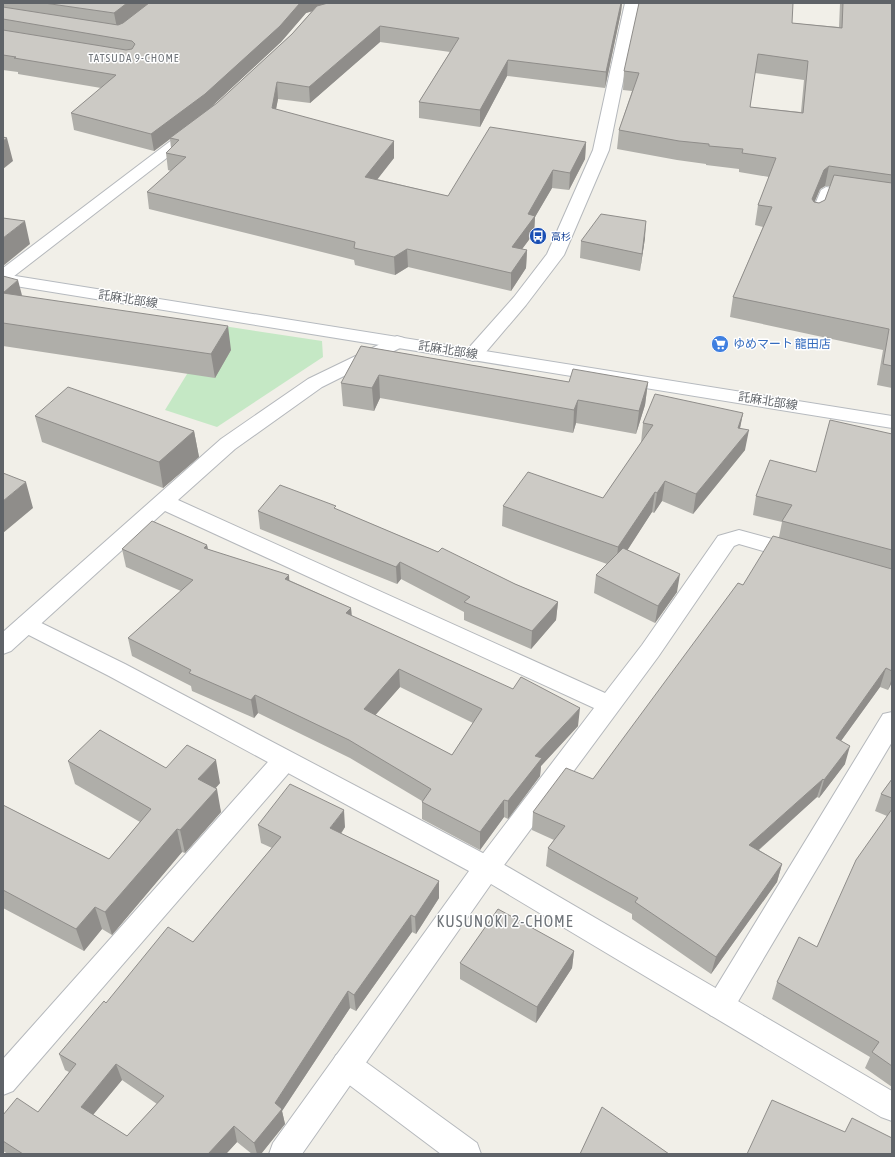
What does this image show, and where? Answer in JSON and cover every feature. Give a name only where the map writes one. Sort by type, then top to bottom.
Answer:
[{"type":"street","points":[[473,355],[520,301],[555,255],[600,150],[632,3]]},
{"type":"street","points":[[3,278],[207,120]]},
{"type":"street","name":"託麻北部線","points":[[3,278],[892,422]]},
{"type":"street","points":[[3,646],[228,444],[315,383],[397,342]]},
{"type":"street","points":[[163,502],[609,705]]},
{"type":"street","points":[[284,1154],[487,868],[650,651],[726,541],[739,537],[816,558]]},
{"type":"street","points":[[27,624],[117,670],[487,868],[892,1108]]},
{"type":"street","points":[[720,1006],[892,721]]},
{"type":"street","points":[[3,1081],[284,760]]},
{"type":"street","points":[[346,1065],[466,1154]]},
{"type":"lane","points":[[814,218],[826,190],[855,194]]},
{"type":"green space","points":[[217,325],[322,341],[323,357],[217,427],[165,410]]},
{"type":"building","points":[[44,3],[127,3],[114,13]]},
{"type":"building","points":[[149,3],[300,3],[280,26],[205,94],[151,134],[71,113],[116,75],[3,55],[3,30],[126,50],[132,49],[135,44],[132,41],[3,19],[3,7],[118,25],[123,23]]},
{"type":"building","points":[[328,3],[621,3],[606,72],[508,60],[480,110],[419,102],[459,38],[380,26],[309,87],[277,82],[272,108],[394,141],[365,177],[448,196],[490,127],[586,142],[570,173],[553,170],[528,214],[535,216],[512,247],[527,250],[511,273],[407,249],[394,257],[354,248],[355,242],[147,192],[186,157],[166,153],[179,140],[170,138],[217,103],[292,34],[317,6]]},
{"type":"building","points":[[639,3],[793,3],[792,23],[842,28],[843,3],[892,3],[892,175],[829,166],[824,170],[812,199],[814,202],[819,203],[825,200],[834,175],[892,183],[892,366],[883,364],[889,329],[733,297],[772,207],[758,205],[776,158],[742,153],[743,149],[709,146],[709,144],[679,141],[619,130],[639,73],[624,71]],"holes":[[[758,54],[808,61],[803,113],[750,107]]]},
{"type":"building","points":[[601,214],[646,221],[642,254],[581,241]]},
{"type":"building","points":[[3,218],[25,221],[3,238]]},
{"type":"building","points":[[3,276],[18,280],[3,293]]},
{"type":"building","points":[[3,293],[228,326],[211,354],[3,323]]},
{"type":"building","points":[[361,346],[569,382],[573,369],[648,382],[639,411],[578,400],[574,410],[379,375],[372,388],[341,383]]},
{"type":"building","points":[[68,387],[194,431],[159,462],[35,416]]},
{"type":"building","points":[[655,394],[743,413],[738,428],[749,430],[696,494],[665,481],[657,493],[655,492],[618,547],[503,506],[528,472],[603,498],[653,425],[643,423]]},
{"type":"building","points":[[830,420],[892,434],[892,550],[782,521],[792,505],[756,496],[770,460],[816,472]]},
{"type":"building","points":[[3,473],[26,482],[3,501]]},
{"type":"building","points":[[280,485],[336,506],[334,508],[438,552],[442,548],[515,584],[558,602],[532,631],[464,602],[470,597],[400,562],[396,567],[258,511]]},
{"type":"building","points":[[152,521],[207,545],[204,548],[289,575],[285,579],[351,608],[346,613],[513,689],[521,677],[580,708],[535,756],[542,758],[508,801],[504,800],[480,832],[422,802],[431,789],[349,740],[255,695],[251,700],[189,673],[191,670],[128,638],[193,580],[122,549]],"holes":[[[399,669],[482,709],[452,755],[364,709]]]},
{"type":"building","points":[[773,536],[892,569],[892,671],[886,668],[836,738],[850,746],[824,780],[823,779],[749,845],[782,864],[716,957],[635,902],[638,898],[548,848],[565,826],[533,812],[566,768],[593,779],[738,583],[743,585]]},
{"type":"building","points":[[623,548],[680,574],[658,606],[596,575]]},
{"type":"building","points":[[100,730],[166,768],[187,745],[216,760],[198,779],[217,789],[180,830],[177,829],[105,912],[95,907],[76,929],[3,890],[3,805],[109,859],[151,809],[68,761]]},
{"type":"building","points":[[892,779],[892,798],[881,794]]},
{"type":"building","points":[[290,784],[344,810],[330,828],[439,881],[415,917],[411,915],[354,995],[348,991],[275,1103],[282,1109],[254,1143],[234,1126],[208,1154],[23,1154],[3,1141],[3,1115],[17,1098],[38,1112],[76,1064],[59,1054],[104,1001],[106,1003],[168,927],[193,942],[281,837],[258,825]],"holes":[[[116,1064],[164,1096],[127,1136],[81,1107]]]},
{"type":"building","points":[[892,809],[892,1066],[872,1052],[879,1042],[777,982],[799,937],[817,947],[856,860]]},
{"type":"building","points":[[498,909],[574,951],[537,1007],[460,963]]},
{"type":"building","points":[[772,1100],[845,1132],[852,1118],[892,1138],[892,1154],[747,1154]]},
{"type":"building","points":[[602,1107],[669,1154],[580,1154]]},
{"type":"place","name":"高杉","points":[[538,236]]},
{"type":"place","name":"ゆめマート 龍田店","points":[[720,344]]},
{"type":"district","name":"TATSUDA 9-CHOME","points":[[134,58]]},
{"type":"district","name":"KUSUNOKI 2-CHOME","points":[[505,921]]}]
